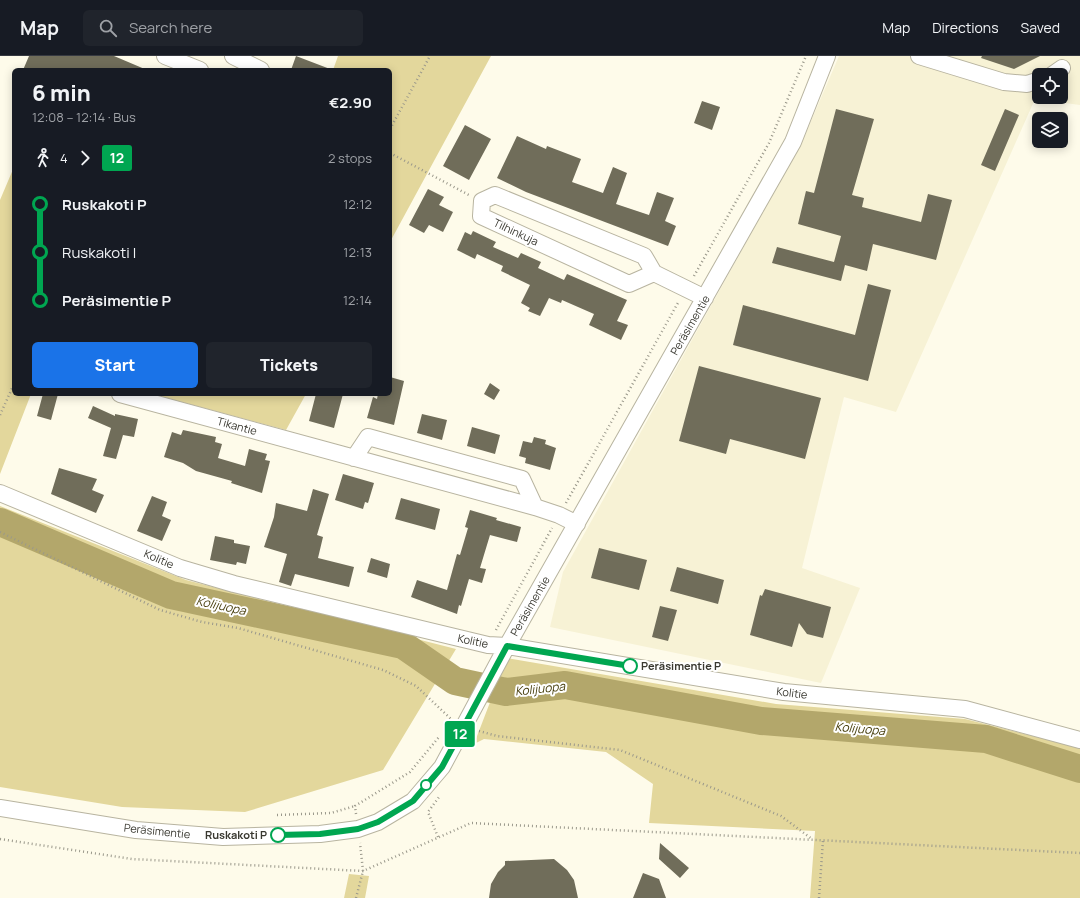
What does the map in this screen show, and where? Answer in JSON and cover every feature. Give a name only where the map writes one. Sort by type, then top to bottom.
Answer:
[{"type":"street","points":[[165,56],[195,68]]},
{"type":"street","points":[[233,56],[257,68]]},
{"type":"street","name":"Peräsimentie","points":[[0,808],[136,830],[223,837],[320,834],[358,829],[378,822],[413,801],[442,767],[459,724],[474,710],[507,646],[706,298],[793,142],[827,56]]},
{"type":"street","points":[[919,56],[1004,82],[1026,84],[1032,82]]},
{"type":"street","points":[[482,202],[495,195],[644,256],[654,272],[706,298]]},
{"type":"street","name":"Tilhinkuja","points":[[482,202],[481,216],[629,284],[654,272]]},
{"type":"street","name":"Tikantie","points":[[127,396],[535,507],[559,515],[577,524]]},
{"type":"street","points":[[354,458],[368,437],[522,479],[535,507]]},
{"type":"street","name":"Kolitie","points":[[0,493],[180,568],[234,584],[488,645],[507,646],[784,692],[965,709],[1080,740]]},
{"type":"path","points":[[392,125],[430,56]]},
{"type":"path","points":[[488,645],[559,515],[769,143],[806,56]]},
{"type":"path","points":[[392,154],[482,202]]},
{"type":"path","points":[[0,415],[12,388]]},
{"type":"path","points":[[0,532],[160,610],[202,622],[238,628],[383,670],[416,686],[459,724],[497,736],[620,750],[781,816],[812,839]]},
{"type":"path","points":[[438,837],[428,812],[439,796]]},
{"type":"path","points":[[277,815],[331,813],[354,806]]},
{"type":"path","points":[[0,839],[132,859],[363,871],[471,823],[1080,853]]},
{"type":"path","points":[[819,898],[823,840]]},
{"type":"shaded area","points":[[338,56],[491,56],[392,238],[392,68],[334,68]]},
{"type":"shaded area","points":[[839,56],[1080,56],[1080,105],[1068,103],[1068,68],[1032,68],[1033,104],[896,412],[844,397],[802,568],[860,588],[821,683],[550,627],[563,572],[802,142]]},
{"type":"shaded area","points":[[12,172],[12,396],[30,396],[0,474],[0,200]]},
{"type":"shaded area","points":[[159,396],[305,396],[286,430]]},
{"type":"shaded area","points":[[0,506],[186,580],[456,649],[383,770],[245,812],[122,807],[0,787]]},
{"type":"shaded area","points":[[507,658],[776,704],[965,719],[1080,748],[1080,898],[810,898],[815,831],[649,823],[653,784],[606,752],[484,739],[474,744]]},
{"type":"shaded area","points":[[349,874],[369,876],[365,898],[344,898]]},
{"type":"building","points":[[29,56],[114,56],[142,68],[24,68]]},
{"type":"building","points":[[296,56],[327,68],[292,68]]},
{"type":"building","points":[[982,56],[1040,56],[1014,69],[981,58]]},
{"type":"building","points":[[702,101],[720,107],[712,130],[694,123]]},
{"type":"building","points":[[836,109],[874,119],[852,195],[864,198],[862,207],[921,222],[928,194],[952,200],[936,260],[873,244],[867,271],[845,265],[841,281],[772,263],[777,247],[834,262],[841,236],[798,224],[806,191],[814,193]]},
{"type":"building","points":[[1005,109],[1019,115],[995,171],[981,165]]},
{"type":"building","points":[[465,125],[491,139],[469,180],[443,166]]},
{"type":"building","points":[[517,136],[546,149],[547,146],[581,159],[572,182],[603,193],[613,167],[627,173],[616,204],[649,215],[657,192],[674,198],[665,221],[676,226],[668,246],[526,192],[497,178]]},
{"type":"building","points":[[428,189],[444,197],[439,205],[453,212],[443,232],[429,225],[424,233],[409,225]]},
{"type":"building","points":[[473,231],[496,242],[493,247],[518,258],[521,253],[541,262],[538,268],[564,280],[567,274],[627,300],[617,321],[628,325],[621,340],[589,325],[594,314],[562,300],[561,303],[549,298],[540,316],[528,311],[530,308],[521,303],[530,285],[501,271],[503,266],[477,254],[475,259],[457,250],[465,232],[471,235]]},
{"type":"building","points":[[868,284],[891,290],[868,381],[733,345],[743,305],[855,335]]},
{"type":"building","points":[[699,366],[821,398],[805,459],[730,439],[726,454],[679,441]]},
{"type":"building","points":[[392,378],[404,381],[394,425],[367,418],[373,397],[377,399],[378,396],[392,396]]},
{"type":"building","points":[[490,383],[500,390],[494,400],[484,394]]},
{"type":"building","points":[[42,396],[57,396],[51,420],[37,416]]},
{"type":"building","points":[[315,396],[342,396],[334,428],[309,421]]},
{"type":"building","points":[[93,406],[115,416],[115,414],[138,419],[134,437],[123,435],[116,459],[103,456],[111,428],[88,418]]},
{"type":"building","points":[[422,414],[447,420],[442,440],[417,433]]},
{"type":"building","points":[[472,427],[500,435],[495,454],[467,446]]},
{"type":"building","points":[[183,430],[216,437],[215,442],[222,444],[218,458],[245,466],[249,449],[267,454],[265,460],[270,461],[262,493],[231,483],[232,481],[196,471],[183,463],[164,457],[172,432],[181,435]]},
{"type":"building","points":[[534,437],[546,440],[545,444],[556,448],[550,470],[525,463],[526,458],[519,456],[523,441],[532,443]]},
{"type":"building","points":[[59,468],[97,479],[92,490],[104,495],[96,513],[51,494]]},
{"type":"building","points":[[343,474],[374,483],[368,503],[365,502],[363,509],[335,500]]},
{"type":"building","points":[[313,489],[329,494],[317,535],[323,537],[318,558],[354,567],[349,587],[295,574],[291,586],[279,582],[287,554],[264,547],[274,517],[276,503],[307,511]]},
{"type":"building","points":[[152,496],[167,502],[162,516],[171,520],[162,541],[137,531]]},
{"type":"building","points":[[401,498],[440,509],[435,530],[395,519]]},
{"type":"building","points":[[470,510],[497,518],[496,520],[521,527],[517,542],[490,535],[480,568],[486,569],[482,583],[469,579],[457,614],[411,597],[417,580],[447,590],[457,554],[460,555],[468,528],[465,527]]},
{"type":"building","points":[[215,536],[234,540],[234,543],[250,546],[246,564],[237,562],[236,565],[210,560]]},
{"type":"building","points":[[599,548],[647,560],[639,590],[591,578]]},
{"type":"building","points":[[371,558],[390,564],[387,578],[367,572]]},
{"type":"building","points":[[677,567],[724,580],[718,604],[670,591]]},
{"type":"building","points":[[765,589],[831,607],[823,638],[807,634],[799,623],[792,647],[750,635],[760,595],[762,596]]},
{"type":"building","points":[[660,606],[677,610],[668,641],[652,637]]},
{"type":"building","points":[[660,843],[689,868],[680,878],[659,859]]},
{"type":"building","points":[[554,859],[567,870],[574,880],[578,898],[489,898],[491,884],[498,872],[505,865],[505,861]]},
{"type":"building","points":[[643,873],[659,879],[666,898],[633,898]]},
{"type":"waterway","name":"Kolijuopa","points":[[0,522],[171,595],[403,645],[455,681],[506,692],[565,685],[761,721],[986,739],[1080,769]]},
{"type":"bus line","name":"12","points":[[278,835],[320,834],[358,829],[378,822],[413,801],[442,767],[474,710],[507,646],[630,666]]},
{"type":"place","name":"Peräsimentie P","points":[[630,666]]},
{"type":"place","name":"Ruskakoti P","points":[[278,835]]}]
